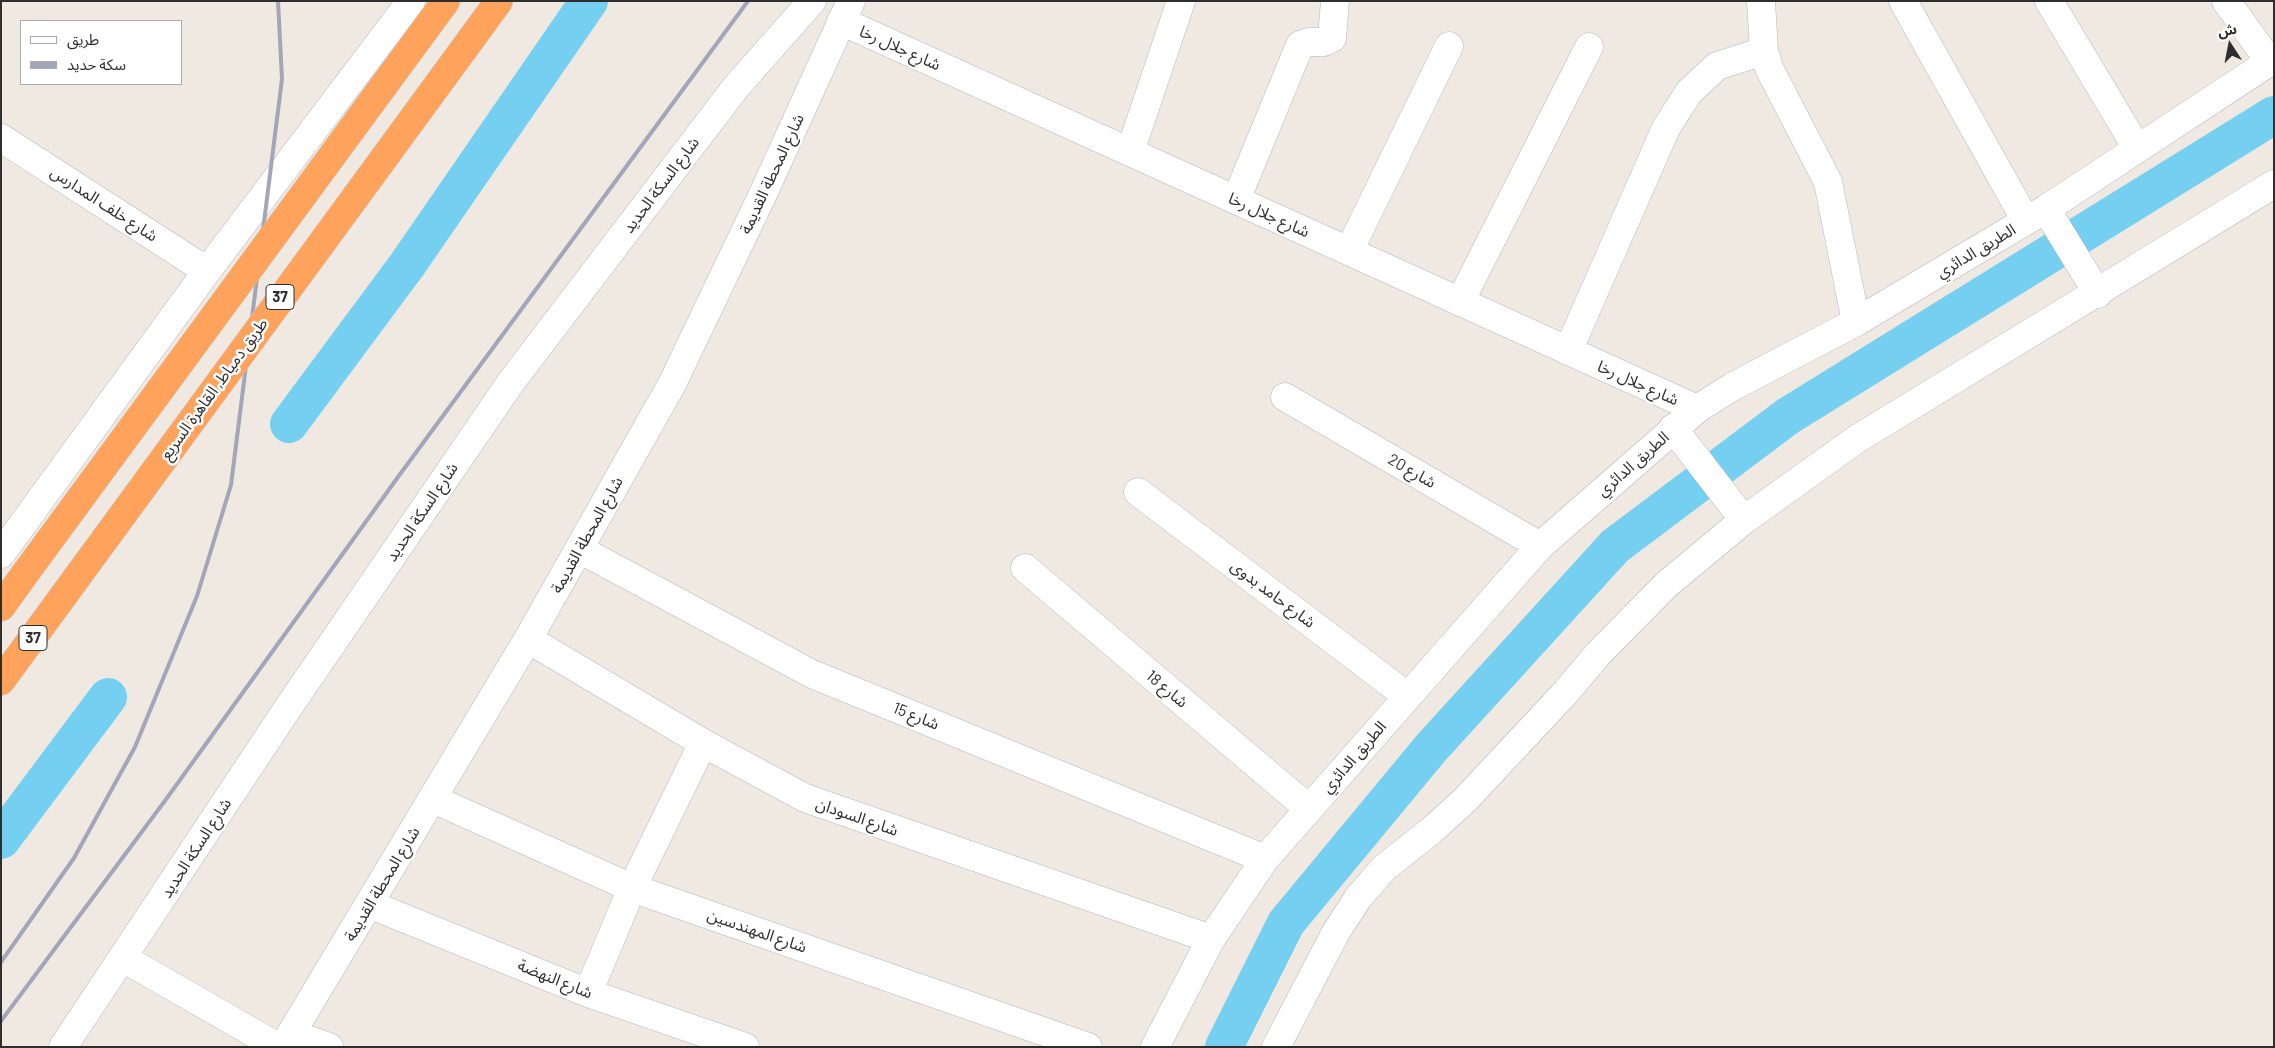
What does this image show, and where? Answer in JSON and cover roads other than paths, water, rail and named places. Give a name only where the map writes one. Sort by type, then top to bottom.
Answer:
[{"type":"highway","points":[[1,607],[446,1]]},
{"type":"highway","name":"طريق دمياط, القاهرة السريع","points":[[1,682],[499,1]]},
{"type":"street","points":[[1,554],[207,271],[411,1]]},
{"type":"street","name":"شارع السكة الحديد","points":[[63,1047],[124,958],[290,705],[511,382],[736,87],[812,1]]},
{"type":"street","points":[[1130,152],[1182,1]]},
{"type":"street","points":[[1236,200],[1300,45],[1309,42],[1324,42],[1332,38],[1335,1]]},
{"type":"street","points":[[1760,1],[1764,51],[1769,68],[1828,182],[1856,322]]},
{"type":"street","points":[[1904,1],[2036,215],[2098,294]]},
{"type":"street","points":[[2049,1],[2137,148]]},
{"type":"street","points":[[2226,1],[2272,61]]},
{"type":"street","name":"شارع جلال رخا","points":[[846,11],[1130,152],[1697,409]]},
{"type":"street","name":"شارع المحطة القديمة","points":[[284,1043],[528,639],[672,384],[763,194],[846,11]]},
{"type":"street","points":[[1349,251],[1449,46]]},
{"type":"street","points":[[1460,302],[1589,47]]},
{"type":"street","points":[[1568,351],[1666,128],[1689,92],[1717,66],[1764,51]]},
{"type":"street","name":"الطريق الدائري","points":[[1154,1047],[1211,939],[1265,859],[1540,546],[1673,428],[1697,409],[1732,387],[1856,322],[2036,215],[2272,61]]},
{"type":"street","name":"شارع خلف المدارس","points":[[1,138],[207,271]]},
{"type":"street","points":[[1276,1047],[1336,932],[1358,898],[1384,868],[1432,830],[1465,800],[1566,692],[1605,647],[1667,584],[1744,520],[1866,434],[2098,294],[2274,184]]},
{"type":"street","name":"شارع 20","points":[[1285,397],[1540,546]]},
{"type":"street","points":[[1673,428],[1744,520]]},
{"type":"street","name":"شارع حامد بدوى","points":[[1138,492],[1407,696]]},
{"type":"street","name":"شارع 15","points":[[579,549],[812,674],[1265,859]]},
{"type":"street","name":"شارع 18","points":[[1025,568],[1309,809]]},
{"type":"street","name":"شارع السودان","points":[[528,639],[703,743],[820,805],[1211,939]]},
{"type":"street","points":[[588,993],[632,888],[703,743]]},
{"type":"street","name":"شارع المهندسين","points":[[433,798],[632,888],[1088,1047]]},
{"type":"street","name":"شارع النهضة","points":[[369,904],[588,993],[745,1047]]},
{"type":"street","points":[[124,958],[284,1043],[329,1047]]},
{"type":"waterway","points":[[289,424],[407,265],[589,1]]},
{"type":"waterway","points":[[1224,1047],[1286,923],[1431,748],[1615,546],[1788,416],[2274,115]]},
{"type":"waterway","points":[[1,840],[108,697]]},
{"type":"railway","points":[[1,962],[74,858],[135,747],[197,596],[231,485],[282,79],[278,1]]},
{"type":"railway","points":[[1,1021],[167,798],[398,477],[748,1]]}]
